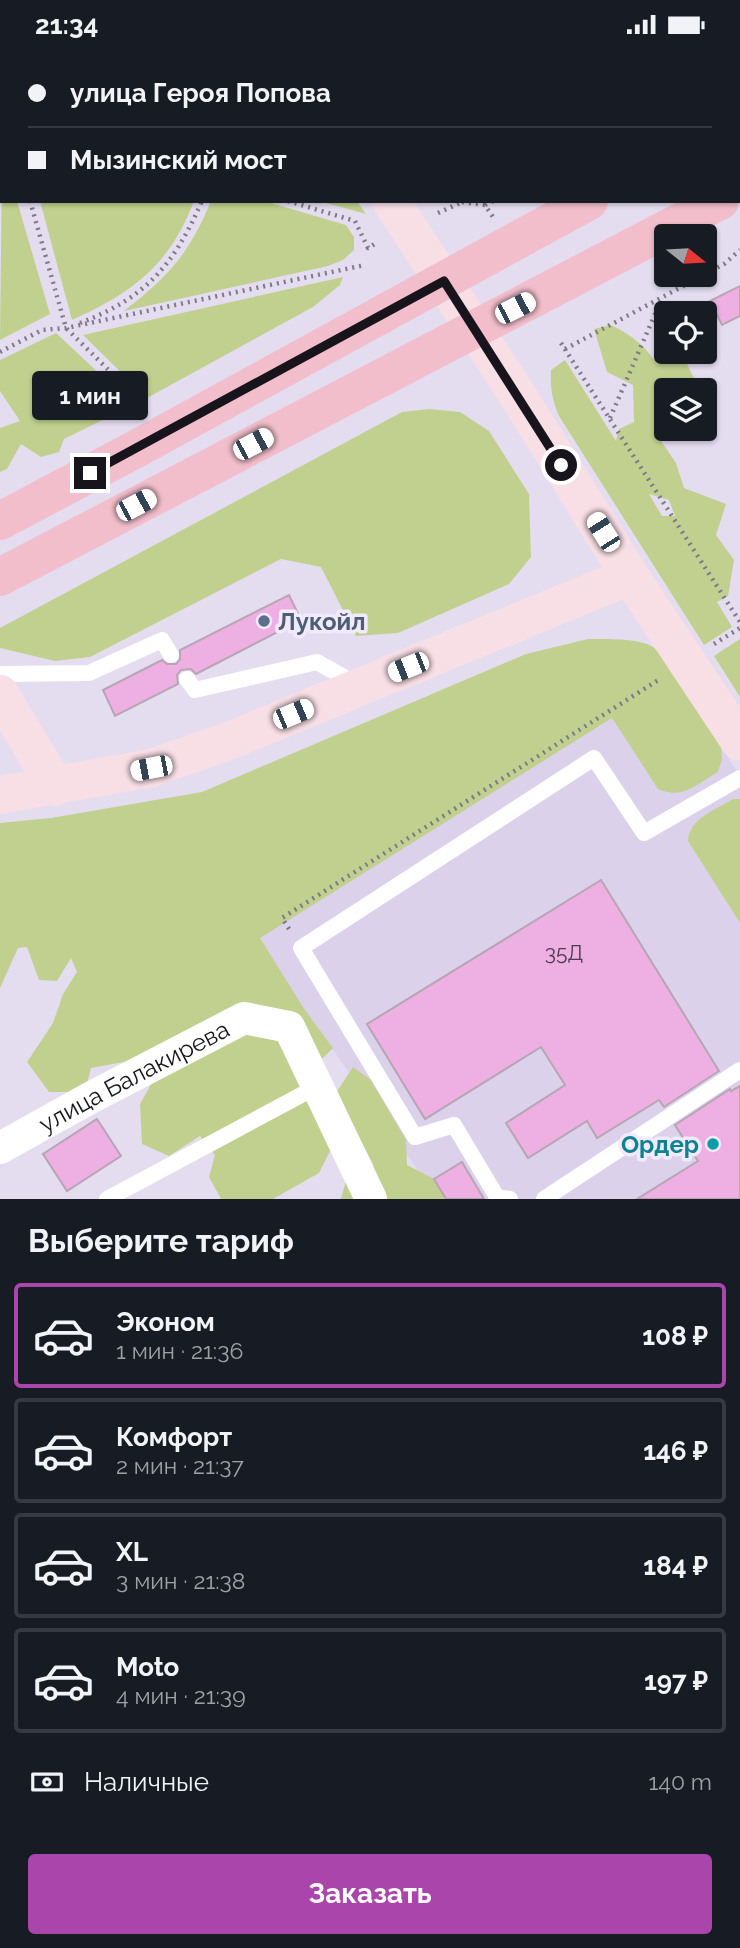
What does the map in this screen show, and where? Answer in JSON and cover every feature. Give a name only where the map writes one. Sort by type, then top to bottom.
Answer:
[{"type":"main road","points":[[0,521],[585,203]]},
{"type":"main road","points":[[0,577],[716,203]]},
{"type":"street","points":[[392,203],[520,399],[630,576],[740,742]]},
{"type":"street","points":[[0,796],[151,768],[226,742],[630,576]]},
{"type":"street","points":[[0,694],[56,787]]},
{"type":"street","name":"улица Балакирева","points":[[0,1148],[244,1018],[289,1027],[371,1199]]},
{"type":"lane","points":[[0,674],[89,673],[162,641],[171,655]]},
{"type":"lane","points":[[187,679],[195,690],[317,662],[359,686]]},
{"type":"lane","points":[[510,1199],[496,1196],[454,1125],[415,1137],[301,948],[594,758],[644,833],[740,778]]},
{"type":"lane","points":[[544,1199],[740,1070]]},
{"type":"lane","points":[[107,1199],[318,1086]]},
{"type":"path","points":[[31,203],[66,328],[147,408]]},
{"type":"path","points":[[66,328],[128,300],[147,284],[168,264],[183,243],[201,203]]},
{"type":"path","points":[[294,203],[355,221],[368,248],[379,242]]},
{"type":"path","points":[[432,215],[460,203]]},
{"type":"path","points":[[470,203],[488,203]]},
{"type":"path","points":[[485,205],[493,218]]},
{"type":"path","points":[[718,267],[740,250]]},
{"type":"path","points":[[0,352],[42,330],[66,328],[365,265]]},
{"type":"path","points":[[681,287],[563,346],[740,622]]},
{"type":"path","points":[[609,419],[663,297]]},
{"type":"path","points":[[706,649],[740,628]]},
{"type":"path","points":[[301,948],[282,918],[662,679]]},
{"type":"shaded area","points":[[653,647],[673,671],[740,776],[740,1199],[438,1199],[305,1010],[234,898]]},
{"type":"green space","points":[[2,203],[18,203],[50,314],[0,340]]},
{"type":"green space","points":[[41,203],[193,203],[173,243],[161,260],[131,287],[72,320]]},
{"type":"green space","points":[[210,203],[271,203],[346,225],[354,237],[354,250],[343,260],[328,266],[124,311],[166,275],[186,250]]},
{"type":"green space","points":[[326,203],[358,203],[366,214]]},
{"type":"green space","points":[[343,277],[340,285],[313,307],[147,398],[83,335]]},
{"type":"green space","points":[[611,325],[637,341],[654,360],[654,364],[687,364],[694,378],[654,378],[654,441],[661,441],[676,463],[684,488],[726,504],[716,535],[734,560],[728,596],[717,602],[732,627],[704,645],[559,416],[552,393],[551,370],[565,360],[616,441],[619,429],[634,422],[633,385],[607,372],[594,329]],"holes":[[[649,494],[669,500],[675,516],[662,516]]]},
{"type":"green space","points":[[56,333],[133,405],[64,439],[59,452],[41,457],[21,444],[7,469],[0,472],[0,428],[20,421],[0,391],[0,360]]},
{"type":"green space","points":[[429,409],[460,412],[489,431],[529,494],[531,557],[509,584],[398,633],[356,636],[321,567],[281,559],[90,657],[55,661],[0,648],[0,628],[402,412]]},
{"type":"green space","points":[[588,639],[640,642],[653,647],[661,654],[721,746],[722,759],[718,772],[682,792],[658,789],[612,718],[260,938],[305,1010],[333,1048],[302,1079],[333,1145],[319,1173],[273,1199],[221,1199],[209,1177],[215,1155],[200,1136],[169,1156],[142,1144],[140,1104],[157,1074],[145,1058],[91,1068],[85,1092],[49,1092],[27,1062],[53,1023],[63,994],[77,972],[71,958],[57,981],[39,980],[27,947],[18,948],[0,988],[0,823],[51,818],[202,792],[526,654]]},
{"type":"green space","points":[[740,639],[740,697],[714,656]]},
{"type":"green space","points":[[733,799],[740,799],[740,923],[688,841],[693,826],[698,821]]},
{"type":"green space","points":[[353,1067],[371,1080],[406,1140],[407,1165],[442,1183],[446,1199],[341,1199],[348,1173],[374,1166],[336,1093]]},
{"type":"building","points":[[740,286],[740,316],[722,325],[717,315],[717,301],[710,301]]},
{"type":"building","points":[[289,595],[301,620],[196,674],[191,669],[181,670],[177,675],[178,684],[115,716],[103,690],[162,660],[167,664],[176,664],[180,659],[180,650]]},
{"type":"building","name":"Ордер","points":[[601,880],[719,1071],[664,1107],[659,1100],[597,1138],[587,1121],[528,1158],[506,1123],[565,1085],[541,1047],[425,1119],[367,1024]]},
{"type":"building","name":"Ордер","points":[[740,1086],[740,1199],[637,1199],[698,1161],[675,1125],[730,1089],[731,1091]]},
{"type":"building","points":[[97,1119],[121,1156],[67,1191],[43,1154]]},
{"type":"building","points":[[462,1162],[484,1199],[446,1199],[434,1179]]},
{"type":"place","name":"Лукойл","points":[[264,621]]},
{"type":"place","name":"Ордер","points":[[713,1144]]},
{"type":"route","points":[[90,473],[444,281],[561,465]]}]
